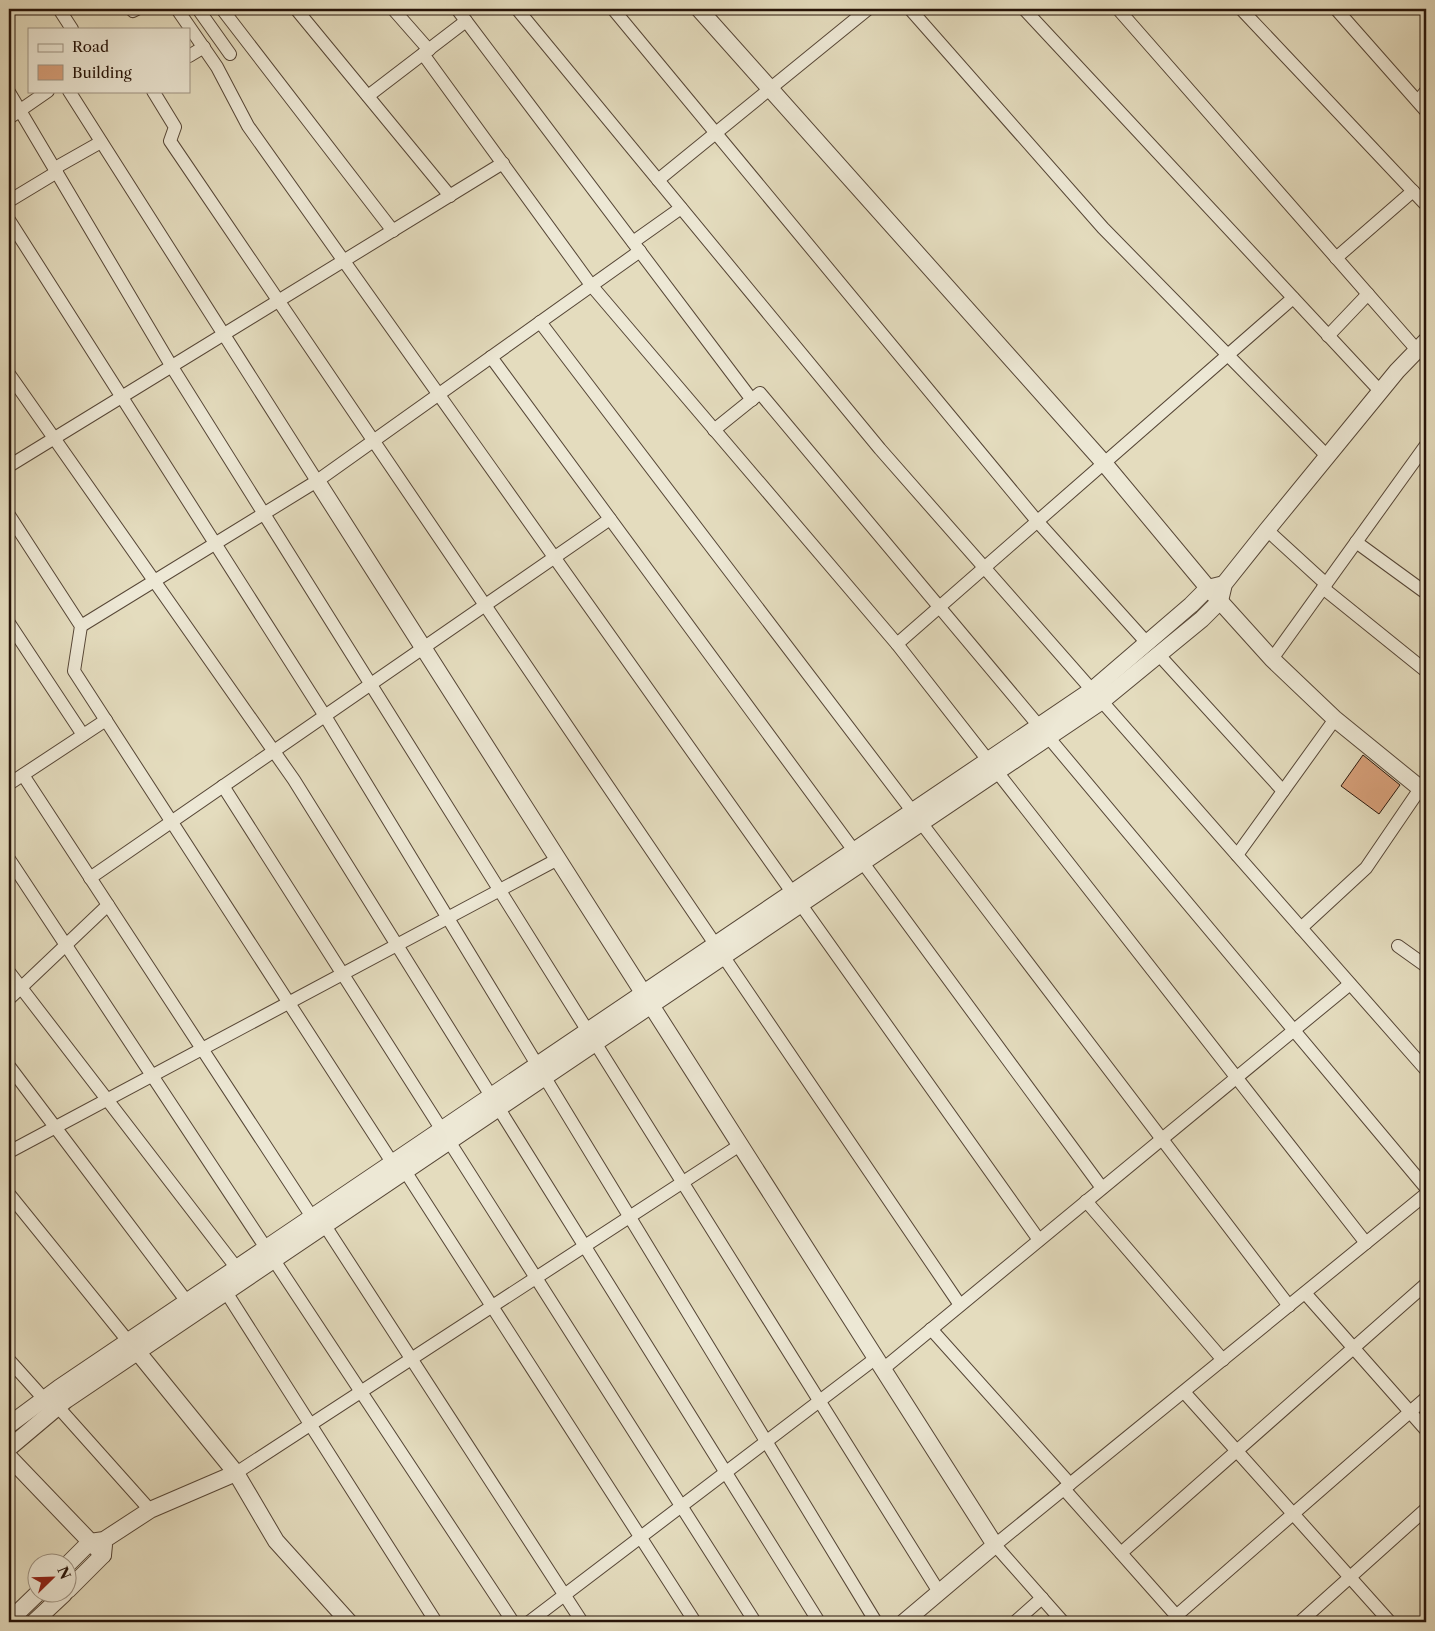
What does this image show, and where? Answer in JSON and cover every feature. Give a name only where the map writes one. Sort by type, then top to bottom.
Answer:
[{"type":"street","points":[[59,9],[71,28]]},
{"type":"street","points":[[131,9],[132,11],[136,9]]},
{"type":"street","points":[[178,9],[217,67],[248,126],[1039,1240]]},
{"type":"street","points":[[198,9],[230,54]]},
{"type":"street","points":[[222,9],[392,231]]},
{"type":"street","points":[[296,9],[450,196]]},
{"type":"street","points":[[393,9],[426,52],[591,285],[896,644],[1366,1244]]},
{"type":"street","points":[[457,9],[752,400]]},
{"type":"street","points":[[516,9],[880,449],[1426,1070]]},
{"type":"street","points":[[612,9],[1037,521],[1147,643]]},
{"type":"street","points":[[699,9],[1104,463],[1208,588],[1272,659],[1335,720],[1424,787],[1366,868],[1302,928]]},
{"type":"street","points":[[658,180],[868,9]]},
{"type":"street","points":[[910,9],[1102,228],[1327,456]]},
{"type":"street","points":[[1024,9],[1380,391]]},
{"type":"street","points":[[9,1425],[51,1403],[270,1254],[318,1219],[399,1170],[494,1102],[1159,654],[1202,619],[1220,601],[1224,584],[1380,391],[1422,345],[1368,294],[1118,9]]},
{"type":"street","points":[[1241,9],[1426,205]]},
{"type":"street","points":[[1336,9],[1423,101]]},
{"type":"street","points":[[368,96],[466,21]]},
{"type":"street","points":[[190,55],[204,48]]},
{"type":"street","points":[[9,92],[172,367],[939,1592]]},
{"type":"street","points":[[9,118],[47,92]]},
{"type":"street","points":[[70,92],[995,1545],[1063,1622]]},
{"type":"street","points":[[154,92],[175,128],[170,141],[960,1305]]},
{"type":"street","points":[[9,201],[101,142]]},
{"type":"street","points":[[9,466],[503,163]]},
{"type":"street","points":[[1336,258],[1413,191]]},
{"type":"street","points":[[81,626],[317,481],[591,285],[681,208]]},
{"type":"street","points":[[9,220],[325,716],[876,1622]]},
{"type":"street","points":[[1328,336],[1368,294]]},
{"type":"street","points":[[896,644],[1293,298]]},
{"type":"street","points":[[540,322],[1289,1306]]},
{"type":"street","points":[[491,357],[1102,1188]]},
{"type":"street","points":[[9,374],[294,780],[818,1622]]},
{"type":"street","points":[[714,430],[760,393],[1426,1188]]},
{"type":"street","points":[[1272,659],[1426,444]]},
{"type":"street","points":[[9,515],[81,626],[74,671],[289,1003],[399,1170],[492,1306],[695,1622]]},
{"type":"street","points":[[90,878],[610,519]]},
{"type":"street","points":[[1267,530],[1324,586],[1426,671]]},
{"type":"street","points":[[1356,542],[1426,593]]},
{"type":"street","points":[[1097,696],[1147,643],[1208,588],[1224,584]]},
{"type":"street","points":[[9,623],[83,735]]},
{"type":"street","points":[[1159,654],[1283,791]]},
{"type":"street","points":[[9,784],[106,720]]},
{"type":"street","points":[[1237,854],[1335,720]]},
{"type":"street","points":[[23,775],[202,1049],[411,1359],[582,1622]]},
{"type":"street","points":[[223,786],[755,1622]]},
{"type":"street","points":[[9,859],[513,1622]]},
{"type":"street","points":[[9,1152],[558,859]]},
{"type":"street","points":[[9,999],[108,905]]},
{"type":"street","points":[[1398,946],[1426,966]]},
{"type":"street","points":[[9,972],[240,1274]]},
{"type":"street","points":[[529,1622],[820,1402],[931,1329],[1350,984]]},
{"type":"street","points":[[9,1066],[191,1307]]},
{"type":"street","points":[[78,1558],[99,1546],[150,1510],[236,1473],[740,1145]]},
{"type":"street","points":[[9,1194],[236,1473],[276,1541],[349,1622]]},
{"type":"street","points":[[904,1622],[995,1545],[1426,1194]]},
{"type":"street","points":[[1086,1202],[1223,1360]]},
{"type":"street","points":[[191,1307],[226,1292],[240,1274]]},
{"type":"street","points":[[1121,1553],[1426,1284]]},
{"type":"street","points":[[226,1292],[436,1622]]},
{"type":"street","points":[[1305,1293],[1426,1430]]},
{"type":"street","points":[[931,1329],[1179,1619],[1293,1514],[1426,1398]]},
{"type":"street","points":[[9,1360],[150,1510]]},
{"type":"street","points":[[1184,1392],[1390,1622]]},
{"type":"street","points":[[9,1448],[51,1403]]},
{"type":"street","points":[[9,1457],[99,1546]]},
{"type":"street","points":[[1300,1622],[1426,1508]]},
{"type":"street","points":[[78,1576],[99,1546]]},
{"type":"street","points":[[1015,1622],[1042,1598]]},
{"type":"street","points":[[9,1621],[28,1603]]},
{"type":"street","points":[[34,1622],[53,1604]]},
{"type":"building","points":[[1363,755],[1400,785],[1379,814],[1341,786]]}]
